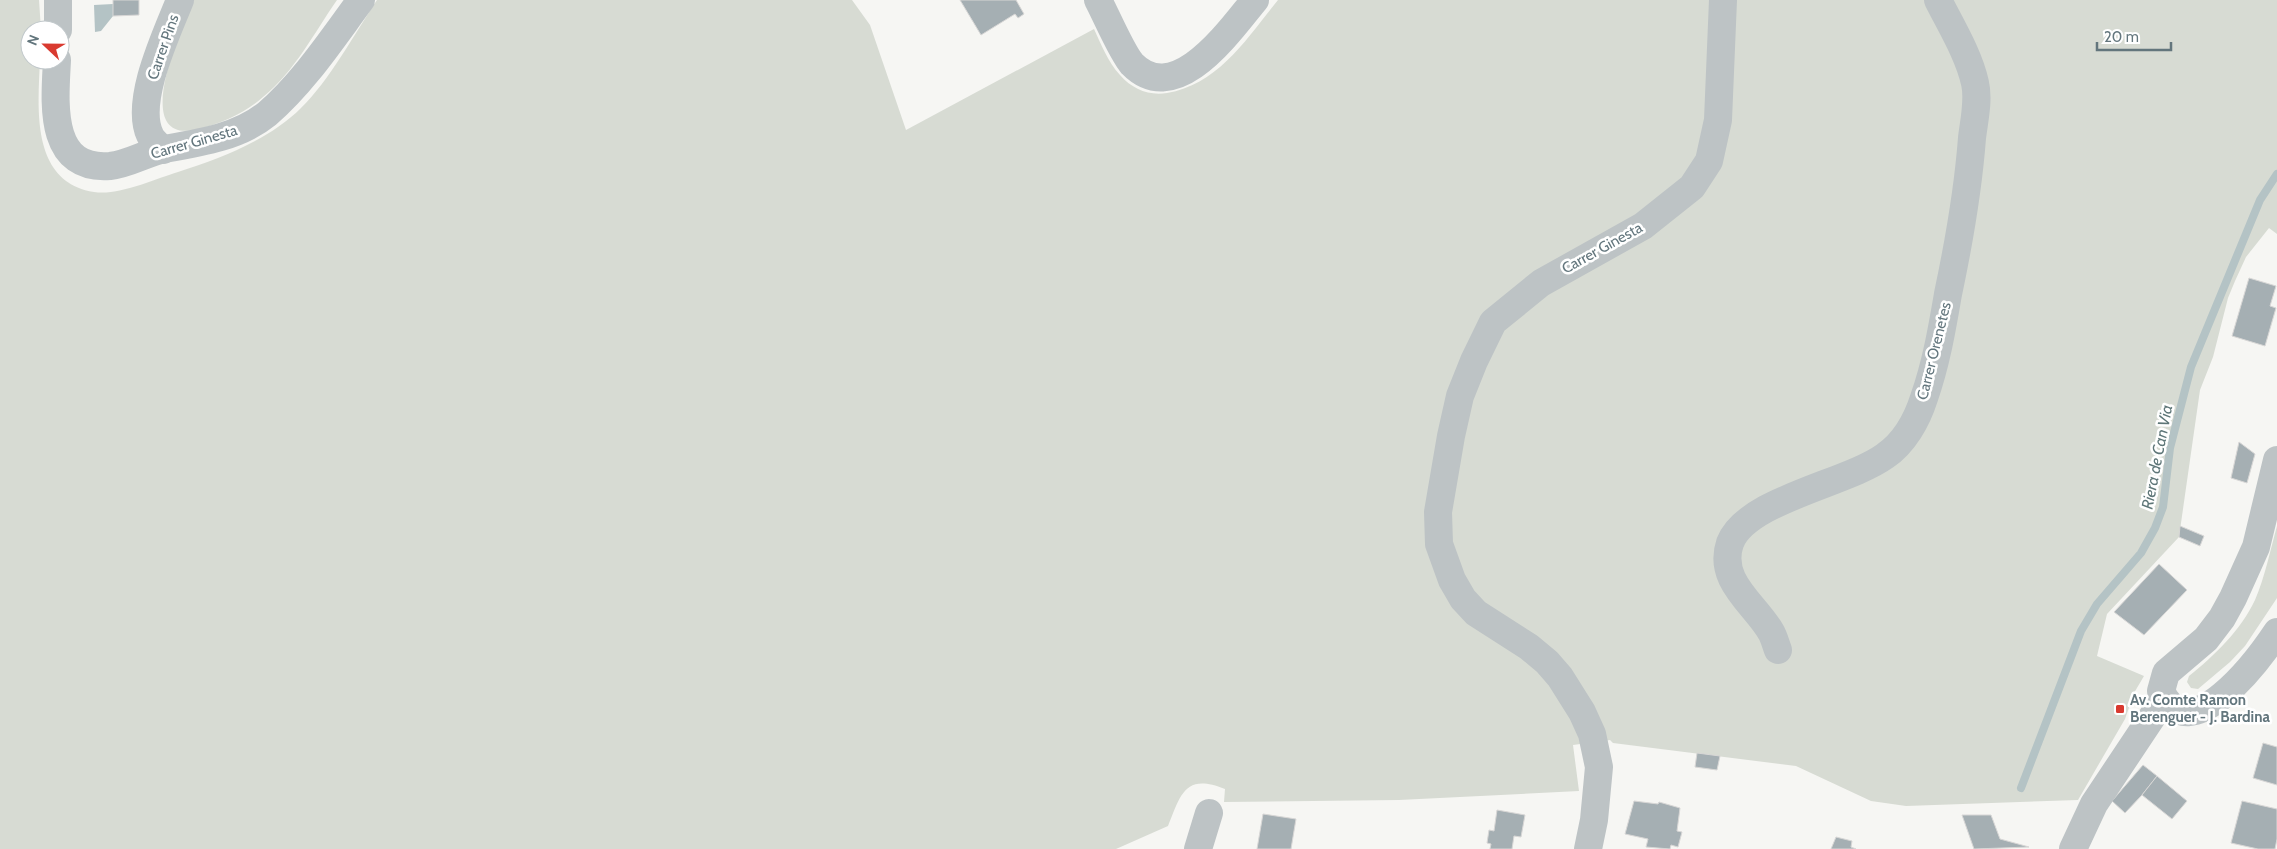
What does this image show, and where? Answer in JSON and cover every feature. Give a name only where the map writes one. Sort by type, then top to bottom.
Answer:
[{"type":"street","points":[[58,0],[58,20]]},
{"type":"street","name":"Carrer Pins","points":[[163,150],[150,136],[146,116],[155,62],[180,0]]},
{"type":"street","name":"Carrer Ginesta","points":[[56,70],[54,109],[57,127],[70,153],[82,162],[95,166],[111,166],[163,150],[180,148],[231,134],[266,115],[320,56],[361,0]]},
{"type":"street","points":[[1098,0],[1131,63],[1141,72],[1156,77],[1186,72],[1222,41],[1254,0]]},
{"type":"street","name":"Carrer Ginesta","points":[[1588,849],[1599,766],[1592,734],[1582,712],[1560,677],[1547,662],[1529,647],[1476,613],[1463,599],[1452,580],[1439,544],[1438,512],[1446,461],[1460,396],[1493,322],[1549,278],[1613,245],[1643,226],[1692,187],[1701,175],[1709,161],[1718,120],[1723,0]]},
{"type":"street","name":"Carrer Orenetes","points":[[1778,650],[1771,632],[1739,592],[1733,580],[1727,557],[1732,538],[1738,529],[1754,514],[1856,472],[1885,456],[1896,447],[1917,416],[1924,399],[1939,345],[1968,189],[1976,103],[1975,84],[1970,67],[1938,0]]},
{"type":"street","points":[[2277,460],[2256,547],[2233,598],[2222,618],[2206,639],[2166,673],[2160,691],[2164,699],[2171,707],[2180,711],[2190,711],[2224,695],[2240,681],[2263,654],[2277,632]]},
{"type":"street","points":[[2073,849],[2094,804],[2164,699]]},
{"type":"street","points":[[1198,849],[1209,814]]},
{"type":"shaded area","points":[[0,0],[39,0],[40,20],[20,20],[20,70],[40,70],[39,120],[42,140],[48,158],[58,174],[73,185],[94,192],[104,193],[136,186],[211,161],[244,147],[274,130],[301,108],[322,84],[377,0],[852,0],[870,25],[906,130],[1094,29],[1112,64],[1120,75],[1135,88],[1160,94],[1185,88],[1217,70],[1243,44],[1278,0],[2277,0],[2277,234],[2269,228],[2246,257],[2228,298],[2213,357],[2200,390],[2179,537],[2107,614],[2097,656],[2144,676],[2134,693],[2125,719],[2078,800],[1906,806],[1871,801],[1796,766],[1613,743],[1610,740],[1573,745],[1579,791],[1399,800],[1224,802],[1225,789],[1212,785],[1193,785],[1181,796],[1168,826],[1116,849],[0,849]]},
{"type":"shaded area","points":[[194,0],[337,0],[285,76],[256,103],[241,113],[216,124],[199,129],[178,130],[166,120],[163,103],[165,81],[171,57]]},
{"type":"shaded area","points":[[113,4],[113,16],[101,31],[95,32],[94,5]]},
{"type":"shaded area","points":[[2277,526],[2277,598],[2245,646],[2230,662],[2198,689],[2191,688],[2187,682],[2189,676],[2208,660],[2235,632],[2255,600],[2262,582]]},
{"type":"building","points":[[113,0],[139,0],[139,15],[113,16]]},
{"type":"building","points":[[960,0],[1016,0],[1024,14],[1018,18],[1015,14],[981,35]]},
{"type":"building","points":[[2249,278],[2276,286],[2270,306],[2276,308],[2265,346],[2232,336]]},
{"type":"building","points":[[2239,442],[2255,454],[2247,483],[2231,478]]},
{"type":"building","points":[[2180,526],[2204,536],[2200,546],[2179,537]]},
{"type":"building","points":[[2159,564],[2187,590],[2144,635],[2114,612]]},
{"type":"building","points":[[2263,743],[2277,747],[2277,785],[2253,778]]},
{"type":"building","points":[[1697,753],[1720,756],[1717,770],[1695,767]]},
{"type":"building","points":[[2143,765],[2157,776],[2125,813],[2112,801]]},
{"type":"building","points":[[2157,776],[2187,801],[2172,819],[2142,795]]},
{"type":"building","points":[[1634,801],[1658,804],[1659,802],[1680,808],[1677,831],[1682,832],[1678,847],[1671,845],[1670,849],[1646,847],[1648,839],[1625,834]]},
{"type":"building","points":[[2242,801],[2277,809],[2275,849],[2258,849],[2231,843]]},
{"type":"building","points":[[1497,810],[1525,815],[1521,837],[1514,836],[1512,849],[1490,849],[1491,844],[1487,843],[1489,830],[1494,831]]},
{"type":"building","points":[[1263,814],[1296,819],[1291,849],[1257,849]]},
{"type":"building","points":[[1962,815],[1991,815],[2000,839],[2029,847],[1974,849]]},
{"type":"building","points":[[1836,837],[1852,841],[1851,847],[1856,849],[1831,849]]},
{"type":"waterway","name":"Riera de Can Via","points":[[2021,788],[2081,631],[2097,604],[2141,553],[2155,528],[2163,507],[2170,448],[2191,367],[2260,200],[2277,174]]},
{"type":"place","name":"Av. Comte Ramon Berenguer - J. Bardina","points":[[2120,709]]}]
